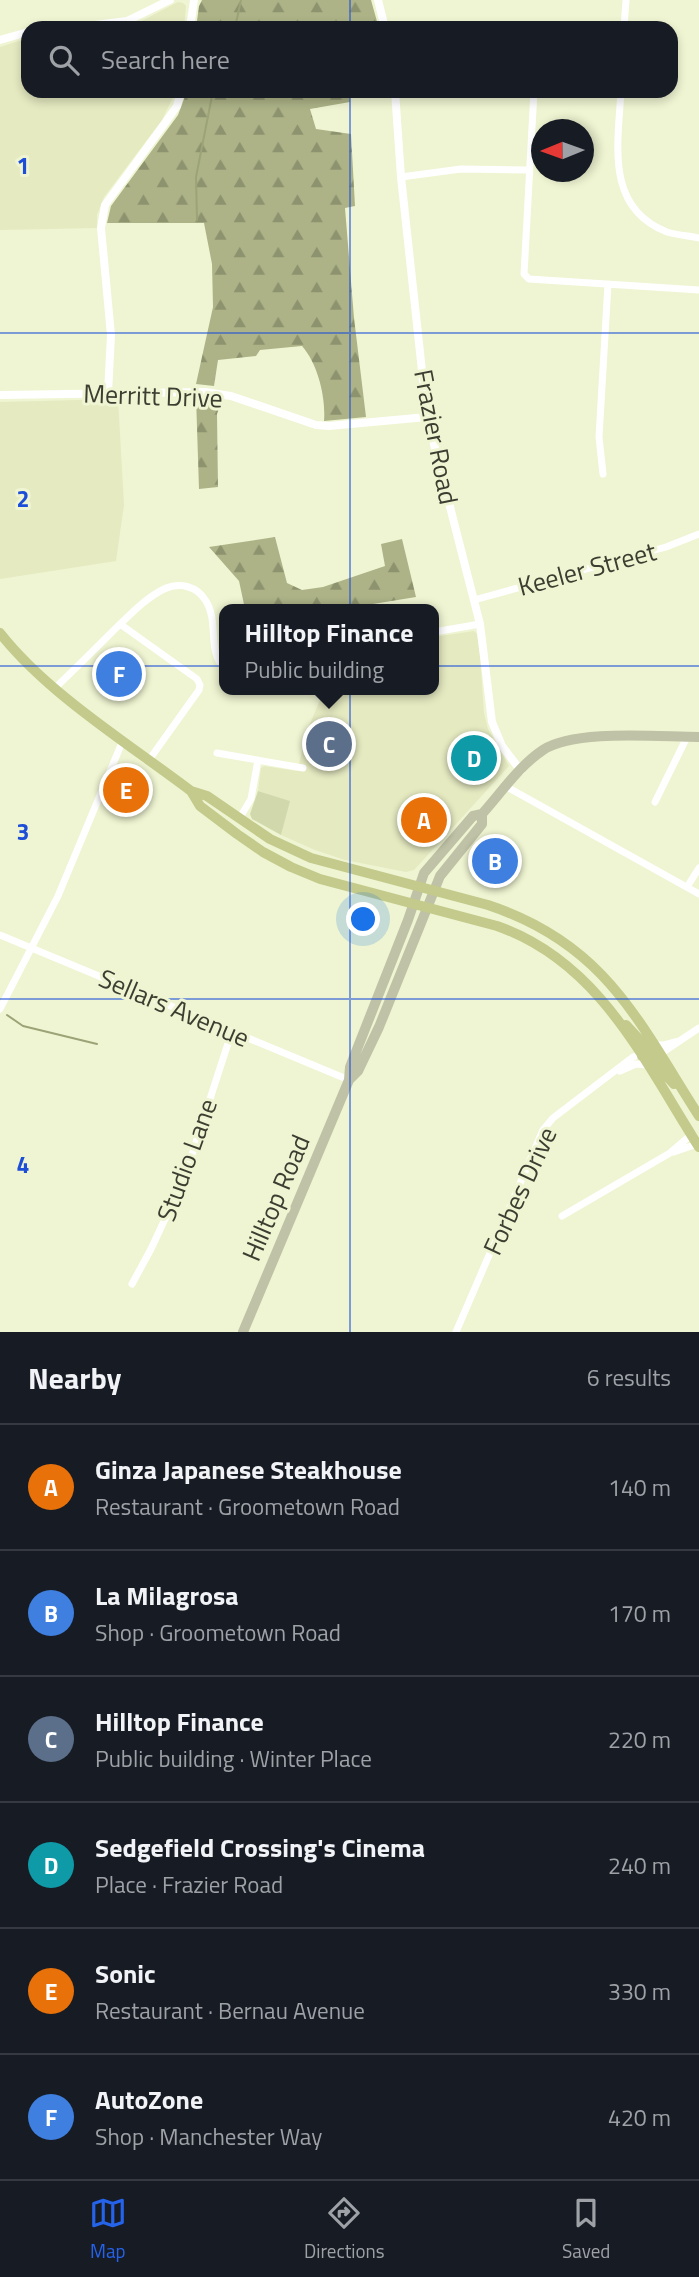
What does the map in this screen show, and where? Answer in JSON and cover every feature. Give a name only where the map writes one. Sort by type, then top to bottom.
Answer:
[{"type":"main road","points":[[0,633],[31,667],[55,688],[149,760],[191,791],[207,796],[270,839],[311,858],[516,915],[569,944],[613,986],[699,1116]]},
{"type":"main road","points":[[482,814],[542,751],[571,738],[699,737]]},
{"type":"main road","points":[[191,791],[200,806],[250,844],[277,860],[320,879],[497,926],[535,943],[570,967],[648,1049],[657,1050]]},
{"type":"main road","name":"Hilltop Road","points":[[243,1332],[349,1080],[350,1067],[424,873],[473,816],[482,814],[482,824],[443,870],[379,1027],[358,1071],[349,1080]]},
{"type":"main road","points":[[609,1008],[696,1142]]},
{"type":"main road","points":[[640,1055],[651,1059],[690,1102]]},
{"type":"street","points":[[127,21],[170,0]]},
{"type":"street","points":[[191,21],[194,0]]},
{"type":"street","points":[[378,0],[384,21]]},
{"type":"street","points":[[624,21],[626,0]]},
{"type":"street","points":[[0,40],[21,34]]},
{"type":"street","points":[[108,393],[111,335],[102,228],[105,205],[177,106],[179,98]]},
{"type":"street","name":"Frazier Road","points":[[395,98],[401,177],[427,417],[480,624],[493,723],[502,746],[521,771]]},
{"type":"street","points":[[534,98],[524,274],[529,279],[699,290]]},
{"type":"street","points":[[621,98],[617,159],[619,180],[626,195],[637,211],[653,225],[670,233],[699,238]]},
{"type":"street","points":[[401,177],[461,169],[529,170]]},
{"type":"street","points":[[603,474],[599,438],[608,284]]},
{"type":"street","name":"Merritt Drive","points":[[0,395],[205,392],[220,394],[302,422],[323,426],[427,417]]},
{"type":"street","name":"Keeler Street","points":[[474,600],[666,547],[699,534]]},
{"type":"street","points":[[55,688],[141,603],[162,590],[183,586],[201,593],[208,604],[214,625],[215,653],[219,660]]},
{"type":"street","points":[[120,624],[197,679],[200,685],[149,760]]},
{"type":"street","points":[[439,631],[480,624]]},
{"type":"street","points":[[655,802],[687,737]]},
{"type":"street","points":[[0,1009],[58,896],[123,740]]},
{"type":"street","points":[[216,753],[303,768]]},
{"type":"street","points":[[239,819],[251,799],[258,760]]},
{"type":"street","points":[[507,787],[699,894]]},
{"type":"street","points":[[687,887],[699,868]]},
{"type":"street","name":"Sellars Avenue","points":[[0,935],[349,1080]]},
{"type":"street","points":[[657,1050],[675,1046],[699,1028]]},
{"type":"street","name":"Studio Lane","points":[[132,1284],[186,1176],[232,1031]]},
{"type":"street","name":"Forbes Drive","points":[[456,1332],[543,1130],[553,1118],[640,1055]]},
{"type":"street","name":"Forbes Drive","points":[[613,1074],[636,1064],[647,1066]]},
{"type":"street","points":[[562,1216],[670,1153],[696,1142]]},
{"type":"shaded area","points":[[178,2],[186,6],[185,21],[141,21]]},
{"type":"shaded area","points":[[21,40],[21,98],[173,98],[162,120],[104,197],[97,215],[97,228],[0,230],[0,47]]},
{"type":"shaded area","points":[[118,399],[124,505],[116,561],[0,579],[0,402]]},
{"type":"shaded area","points":[[474,631],[477,634],[484,713],[488,729],[509,766],[414,870],[406,872],[345,860],[281,835],[289,801],[258,791],[261,768],[264,766],[297,771],[309,726],[320,700],[338,695],[439,695],[439,636]]},
{"type":"shaded area","points":[[258,791],[290,801],[281,835],[252,819],[250,814]]},
{"type":"green space","points":[[202,0],[371,0],[377,21],[197,21]]},
{"type":"green space","points":[[184,98],[350,98],[350,102],[310,109],[316,129],[351,134],[355,206],[345,208],[366,417],[324,421],[320,382],[308,353],[302,346],[260,350],[256,356],[218,360],[214,386],[196,384],[213,307],[212,264],[204,223],[107,223],[111,206],[178,115]]},
{"type":"green space","points":[[196,397],[222,400],[217,414],[218,487],[199,489]]},
{"type":"green space","points":[[275,537],[287,583],[302,590],[323,587],[385,566],[381,544],[402,539],[416,597],[373,604],[244,604],[239,581],[209,547]]},
{"type":"waterway","points":[[236,21],[241,0]]},
{"type":"waterway","points":[[197,220],[196,177],[212,98]]},
{"type":"waterway","points":[[7,1015],[23,1026],[97,1044]]},
{"type":"place","name":"AutoZone","points":[[119,674]]},
{"type":"place","name":"Hilltop Finance","points":[[329,744]]},
{"type":"place","name":"Sedgefield Crossing's Cinema","points":[[474,758]]},
{"type":"place","name":"Sonic","points":[[126,790]]},
{"type":"place","name":"Ginza Japanese Steakhouse","points":[[424,820]]},
{"type":"place","name":"La Milagrosa","points":[[495,861]]}]
